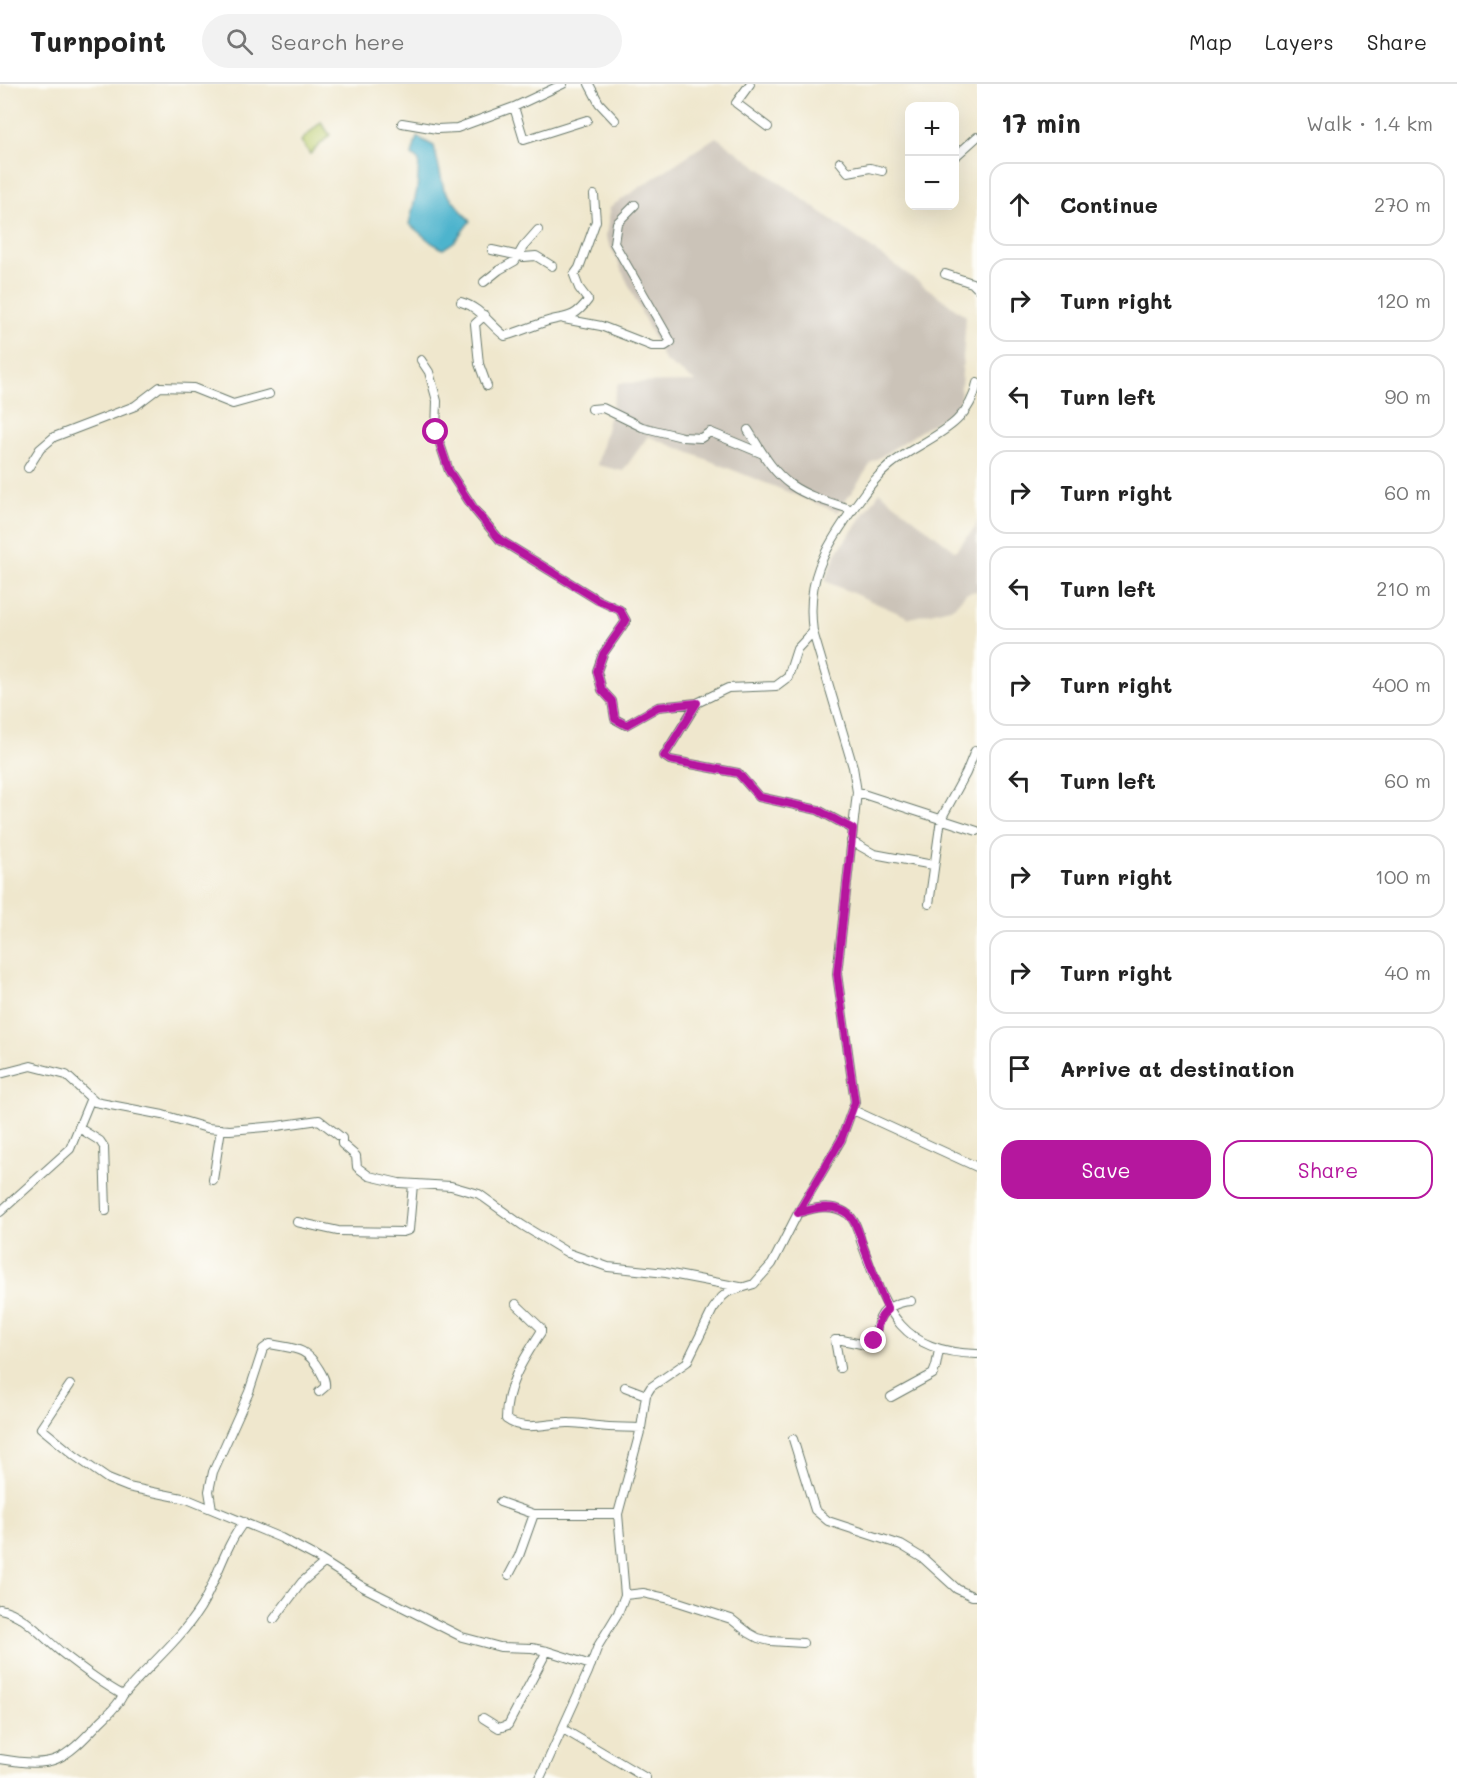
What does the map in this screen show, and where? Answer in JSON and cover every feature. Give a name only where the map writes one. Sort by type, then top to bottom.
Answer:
[{"type":"street","points":[[402,123],[451,129],[514,107],[563,84]]},
{"type":"street","points":[[589,84],[599,103],[615,120]]},
{"type":"street","points":[[750,84],[736,102],[768,127]]},
{"type":"street","points":[[514,107],[524,140],[587,120]]},
{"type":"street","points":[[959,153],[977,137]]},
{"type":"street","points":[[840,162],[848,172],[870,168],[882,171]]},
{"type":"street","points":[[461,302],[485,315],[505,336],[545,322],[564,319],[581,310],[588,300],[579,288],[574,275],[579,268],[596,220],[594,195]]},
{"type":"street","points":[[564,319],[601,326],[652,346],[666,346],[671,342],[614,243],[616,223],[635,206]]},
{"type":"street","points":[[484,282],[515,261],[529,238],[538,230]]},
{"type":"street","points":[[492,250],[524,257],[536,256],[552,266]]},
{"type":"street","points":[[945,274],[972,283],[977,288]]},
{"type":"street","points":[[485,315],[475,324],[479,364],[486,386]]},
{"type":"street","points":[[422,360],[429,372],[437,401],[436,432],[449,471],[474,509],[500,540],[598,600],[620,610],[626,621],[603,654],[597,671],[602,690],[612,701],[615,719],[626,725],[658,707],[697,703],[728,688],[776,686],[788,677],[797,649],[813,633]]},
{"type":"street","points":[[540,1778],[598,1646],[618,1613],[625,1595],[618,1514],[641,1428],[646,1395],[651,1387],[687,1362],[722,1297],[728,1292],[754,1284],[772,1264],[798,1213],[841,1140],[853,1110],[855,1102],[837,974],[857,792],[853,767],[813,633],[810,611],[815,578],[826,549],[867,487],[905,454],[953,424],[966,412],[975,394],[977,383]]},
{"type":"street","points":[[28,468],[40,449],[54,437],[135,406],[160,387],[193,388],[233,404],[269,394]]},
{"type":"street","points":[[592,409],[603,408],[642,427],[682,437],[701,438],[710,432],[763,454]]},
{"type":"street","points":[[748,430],[767,461],[790,485],[818,499],[853,510]]},
{"type":"street","points":[[697,703],[664,756],[670,760],[738,773],[759,797],[818,810],[853,829]]},
{"type":"street","points":[[929,904],[941,819],[975,751]]},
{"type":"street","points":[[857,792],[977,831]]},
{"type":"street","points":[[851,841],[873,854],[933,865]]},
{"type":"street","points":[[0,1074],[31,1066],[66,1075],[95,1102],[163,1115],[207,1128],[278,1126],[319,1120],[342,1138],[342,1144],[356,1156],[357,1167],[369,1176],[399,1183],[451,1186],[479,1194],[568,1254],[608,1267],[666,1273],[741,1288]]},
{"type":"street","points":[[0,1212],[70,1149],[91,1098]]},
{"type":"street","points":[[853,1110],[977,1167]]},
{"type":"street","points":[[79,1128],[100,1141],[104,1147],[106,1211]]},
{"type":"street","points":[[213,1180],[221,1129]]},
{"type":"street","points":[[297,1222],[338,1231],[403,1232],[409,1230],[413,1184]]},
{"type":"street","points":[[798,1213],[820,1206],[846,1212],[853,1219],[888,1310],[902,1326],[939,1350],[977,1354]]},
{"type":"street","points":[[840,1368],[836,1341],[842,1340],[871,1346],[876,1338],[878,1322],[891,1305],[911,1301]]},
{"type":"street","points":[[516,1304],[541,1328],[541,1332],[520,1365],[507,1394],[506,1419],[512,1423],[542,1426],[572,1423],[641,1428]]},
{"type":"street","points":[[212,1509],[210,1491],[213,1472],[249,1392],[266,1345],[303,1351],[312,1358],[326,1381],[325,1387],[319,1392]]},
{"type":"street","points":[[891,1397],[933,1374],[939,1350]]},
{"type":"street","points":[[70,1386],[41,1428],[108,1479],[128,1487],[187,1499],[281,1538],[363,1587],[462,1637],[500,1647],[547,1651],[591,1665]]},
{"type":"street","points":[[625,1387],[646,1395]]},
{"type":"street","points":[[794,1439],[816,1510],[828,1521],[901,1545],[924,1559],[957,1589],[977,1596]]},
{"type":"street","points":[[500,1502],[534,1514],[618,1514]]},
{"type":"street","points":[[509,1575],[519,1556],[534,1514]]},
{"type":"street","points":[[0,1759],[44,1763],[61,1758],[73,1750],[111,1712],[123,1695],[188,1627],[215,1581],[230,1542],[244,1522]]},
{"type":"street","points":[[273,1618],[302,1582],[324,1563]]},
{"type":"street","points":[[625,1595],[643,1593],[666,1598],[731,1618],[758,1638],[803,1643]]},
{"type":"street","points":[[0,1609],[14,1612],[63,1653],[107,1686],[123,1695]]},
{"type":"street","points":[[483,1718],[499,1728],[508,1725],[547,1651]]},
{"type":"street","points":[[563,1729],[646,1778]]},
{"type":"shaded area","points":[[716,137],[966,316],[960,401],[951,412],[872,462],[838,512],[648,436],[623,471],[597,465],[618,383],[696,382],[664,360],[606,237],[610,207]]},
{"type":"shaded area","points":[[880,492],[955,551],[975,528],[977,520],[977,591],[966,593],[954,607],[910,618],[825,581],[837,552]]},
{"type":"green space","points":[[321,122],[330,135],[310,154],[301,141]]},
{"type":"water","points":[[417,137],[434,146],[444,190],[470,221],[455,241],[443,249],[409,224],[417,190],[419,161],[412,155]]},
{"type":"route","points":[[436,432],[449,471],[474,509],[500,540],[598,600],[620,610],[626,621],[603,654],[597,671],[602,690],[612,701],[615,719],[626,725],[658,707],[697,703],[664,756],[670,760],[738,773],[759,797],[818,810],[853,829],[837,974],[855,1102],[841,1140],[798,1213],[820,1206],[846,1212],[853,1219],[888,1310],[878,1322],[874,1341]]}]
